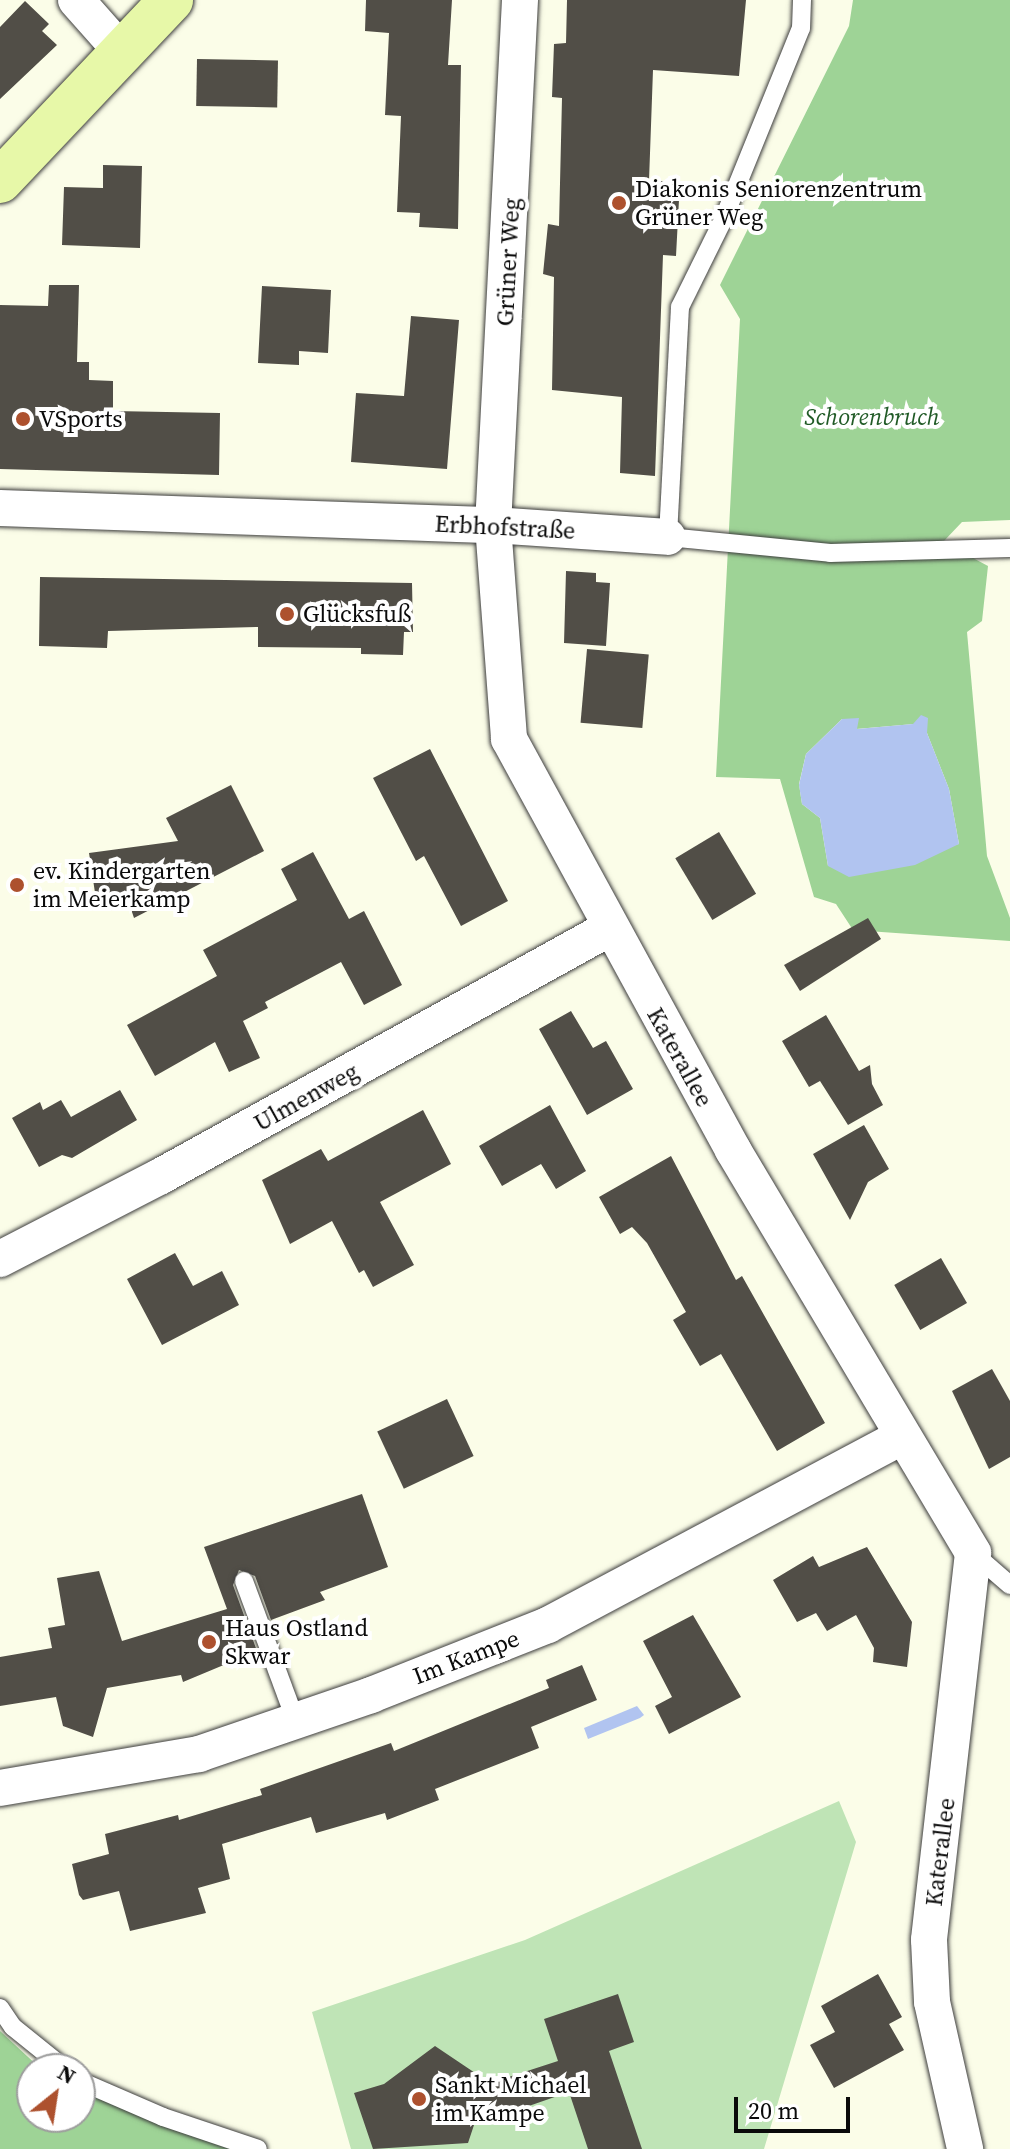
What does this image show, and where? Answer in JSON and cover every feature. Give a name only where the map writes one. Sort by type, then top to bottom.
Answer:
[{"type":"main road","points":[[0,181],[171,0]]},
{"type":"street","points":[[76,0],[122,52]]},
{"type":"street","name":"Grüner Weg","points":[[493,525],[520,0]]},
{"type":"street","name":"Erbhofstraße","points":[[0,508],[493,525],[668,537]]},
{"type":"street","name":"Katerallee","points":[[493,525],[509,739],[608,929],[900,1438],[973,1553],[929,1940],[932,2002],[965,2149]]},
{"type":"street","name":"Ulmenweg","points":[[0,1259],[161,1176],[608,929]]},
{"type":"street","name":"Im Kampe","points":[[0,1788],[199,1754],[548,1625],[900,1438]]},
{"type":"lane","points":[[668,537],[680,307],[723,220],[801,28],[802,0]]},
{"type":"lane","name":"Erbhofstraße","points":[[668,537],[830,553],[1010,548]]},
{"type":"lane","name":"Katerallee","points":[[973,1553],[1010,1585]]},
{"type":"lane","points":[[244,1581],[295,1719]]},
{"type":"lane","points":[[0,2008],[13,2027],[45,2053]]},
{"type":"lane","points":[[96,2088],[163,2117],[258,2149]]},
{"type":"green space","name":"Schorenbruch","points":[[853,0],[1010,0],[1010,520],[962,522],[943,542],[988,566],[982,621],[967,632],[987,856],[1010,918],[1010,941],[853,930],[836,904],[814,897],[780,779],[716,777],[740,319],[720,285],[849,26]],"holes":[[[842,719],[856,729],[914,724],[927,733],[949,789],[959,844],[828,866],[820,818],[802,804],[799,784],[806,754]]]},
{"type":"green space","points":[[839,1801],[856,1842],[764,2149],[351,2149],[312,2012],[525,1940]]},
{"type":"green space","points":[[0,2031],[24,2053],[16,2053],[16,2133],[96,2133],[96,2092],[237,2149],[0,2149]]},
{"type":"water","points":[[921,715],[928,718],[927,733],[949,789],[959,844],[915,865],[849,877],[828,866],[820,818],[802,804],[799,785],[806,754],[842,719],[859,718],[857,729],[913,724]]},
{"type":"water","points":[[637,1706],[644,1715],[640,1718],[588,1739],[584,1728]]},
{"type":"building","points":[[366,0],[452,0],[448,65],[461,65],[458,229],[419,227],[420,213],[397,212],[401,116],[385,115],[389,33],[365,31]]},
{"type":"building","name":"Diakonis Seniorenzentrum Grüner Weg","points":[[567,0],[746,0],[739,76],[653,70],[649,181],[680,181],[676,256],[663,255],[655,476],[620,473],[622,397],[552,390],[554,277],[543,274],[548,224],[559,226],[562,98],[552,97],[554,44],[566,43]]},
{"type":"building","points":[[25,1],[49,24],[42,31],[57,45],[0,99],[0,27]]},
{"type":"building","points":[[197,59],[278,60],[277,107],[196,106]]},
{"type":"building","points":[[103,165],[142,166],[140,248],[62,245],[64,187],[103,188]]},
{"type":"building","points":[[49,285],[79,285],[77,362],[89,362],[89,380],[113,381],[113,411],[220,413],[219,475],[0,469],[0,305],[48,306]]},
{"type":"building","points":[[262,286],[331,290],[328,353],[299,351],[299,365],[258,363]]},
{"type":"building","points":[[411,316],[459,320],[447,469],[351,462],[356,393],[404,396]]},
{"type":"building","points":[[566,571],[596,573],[596,582],[610,583],[606,646],[564,643]]},
{"type":"building","points":[[40,577],[412,583],[413,632],[404,632],[403,655],[361,654],[361,648],[258,647],[258,627],[108,631],[107,648],[39,646]]},
{"type":"building","points":[[587,649],[649,654],[642,728],[581,723]]},
{"type":"building","points":[[430,749],[508,901],[461,926],[424,856],[416,861],[373,778]]},
{"type":"building","points":[[231,785],[264,851],[134,918],[129,903],[97,906],[89,853],[178,841],[166,818]]},
{"type":"building","points":[[719,832],[756,894],[712,920],[675,858]]},
{"type":"building","points":[[313,852],[349,919],[364,911],[402,985],[364,1005],[341,962],[265,1002],[268,1008],[243,1021],[260,1058],[229,1072],[215,1042],[155,1076],[127,1025],[217,976],[203,950],[297,900],[281,869]]},
{"type":"building","points":[[868,918],[881,939],[800,991],[784,965]]},
{"type":"building","points":[[571,1011],[593,1048],[606,1041],[633,1089],[587,1115],[539,1029]]},
{"type":"building","points":[[826,1015],[859,1071],[870,1065],[872,1084],[883,1105],[848,1125],[820,1081],[809,1087],[782,1041]]},
{"type":"building","points":[[120,1090],[137,1120],[72,1158],[62,1155],[39,1167],[12,1118],[40,1102],[43,1110],[61,1100],[71,1117]]},
{"type":"building","points":[[550,1105],[586,1171],[556,1189],[541,1164],[502,1186],[479,1146]]},
{"type":"building","points":[[423,1110],[451,1164],[380,1202],[414,1265],[373,1287],[364,1270],[359,1273],[332,1221],[290,1244],[262,1180],[321,1149],[328,1161]]},
{"type":"building","points":[[864,1125],[889,1169],[868,1182],[850,1220],[813,1154]]},
{"type":"building","points":[[671,1156],[736,1280],[742,1276],[825,1423],[777,1451],[721,1354],[700,1366],[673,1320],[686,1312],[647,1243],[632,1227],[620,1234],[599,1197]]},
{"type":"building","points":[[175,1253],[193,1286],[222,1271],[239,1305],[162,1345],[127,1279]]},
{"type":"building","points":[[941,1258],[967,1303],[920,1330],[894,1285]]},
{"type":"building","points":[[992,1369],[1010,1401],[1010,1457],[989,1469],[952,1391]]},
{"type":"building","points":[[447,1399],[474,1456],[404,1489],[377,1432]]},
{"type":"building","points":[[362,1494],[388,1567],[320,1592],[325,1600],[271,1620],[255,1576],[239,1570],[233,1585],[257,1651],[183,1682],[181,1675],[107,1688],[93,1737],[63,1726],[56,1697],[0,1706],[0,1657],[52,1648],[48,1628],[65,1625],[57,1578],[99,1571],[122,1641],[227,1609],[204,1547]]},
{"type":"building","points":[[867,1547],[912,1622],[907,1667],[873,1662],[874,1648],[856,1615],[827,1631],[816,1613],[797,1622],[773,1580],[813,1556],[819,1567]]},
{"type":"building","points":[[693,1615],[741,1697],[669,1734],[655,1706],[672,1697],[643,1641]]},
{"type":"building","points":[[582,1665],[597,1700],[531,1727],[539,1748],[435,1789],[439,1800],[387,1820],[385,1813],[316,1833],[311,1817],[222,1844],[230,1879],[198,1888],[206,1913],[130,1931],[119,1891],[83,1900],[79,1895],[72,1864],[109,1854],[105,1834],[178,1815],[179,1820],[262,1795],[260,1789],[391,1743],[394,1751],[549,1688],[546,1680]]},
{"type":"building","points":[[878,1974],[902,2017],[889,2024],[904,2050],[834,2088],[810,2045],[835,2032],[821,2006]]},
{"type":"building","points":[[618,1994],[634,2042],[609,2051],[642,2149],[588,2149],[569,2092],[474,2125],[468,2143],[373,2149],[354,2093],[384,2084],[435,2046],[490,2083],[558,2061],[544,2019]]},
{"type":"place","name":"Diakonis Seniorenzentrum Grüner Weg","points":[[619,203]]},
{"type":"place","name":"VSports","points":[[23,419]]},
{"type":"place","name":"Glücksfuß","points":[[287,614]]},
{"type":"place","name":"ev. Kindergarten im Meierkamp","points":[[17,885]]},
{"type":"place","name":"Haus Ostland Skwar","points":[[209,1642]]},
{"type":"place","name":"Sankt Michael im Kampe","points":[[419,2099]]}]
